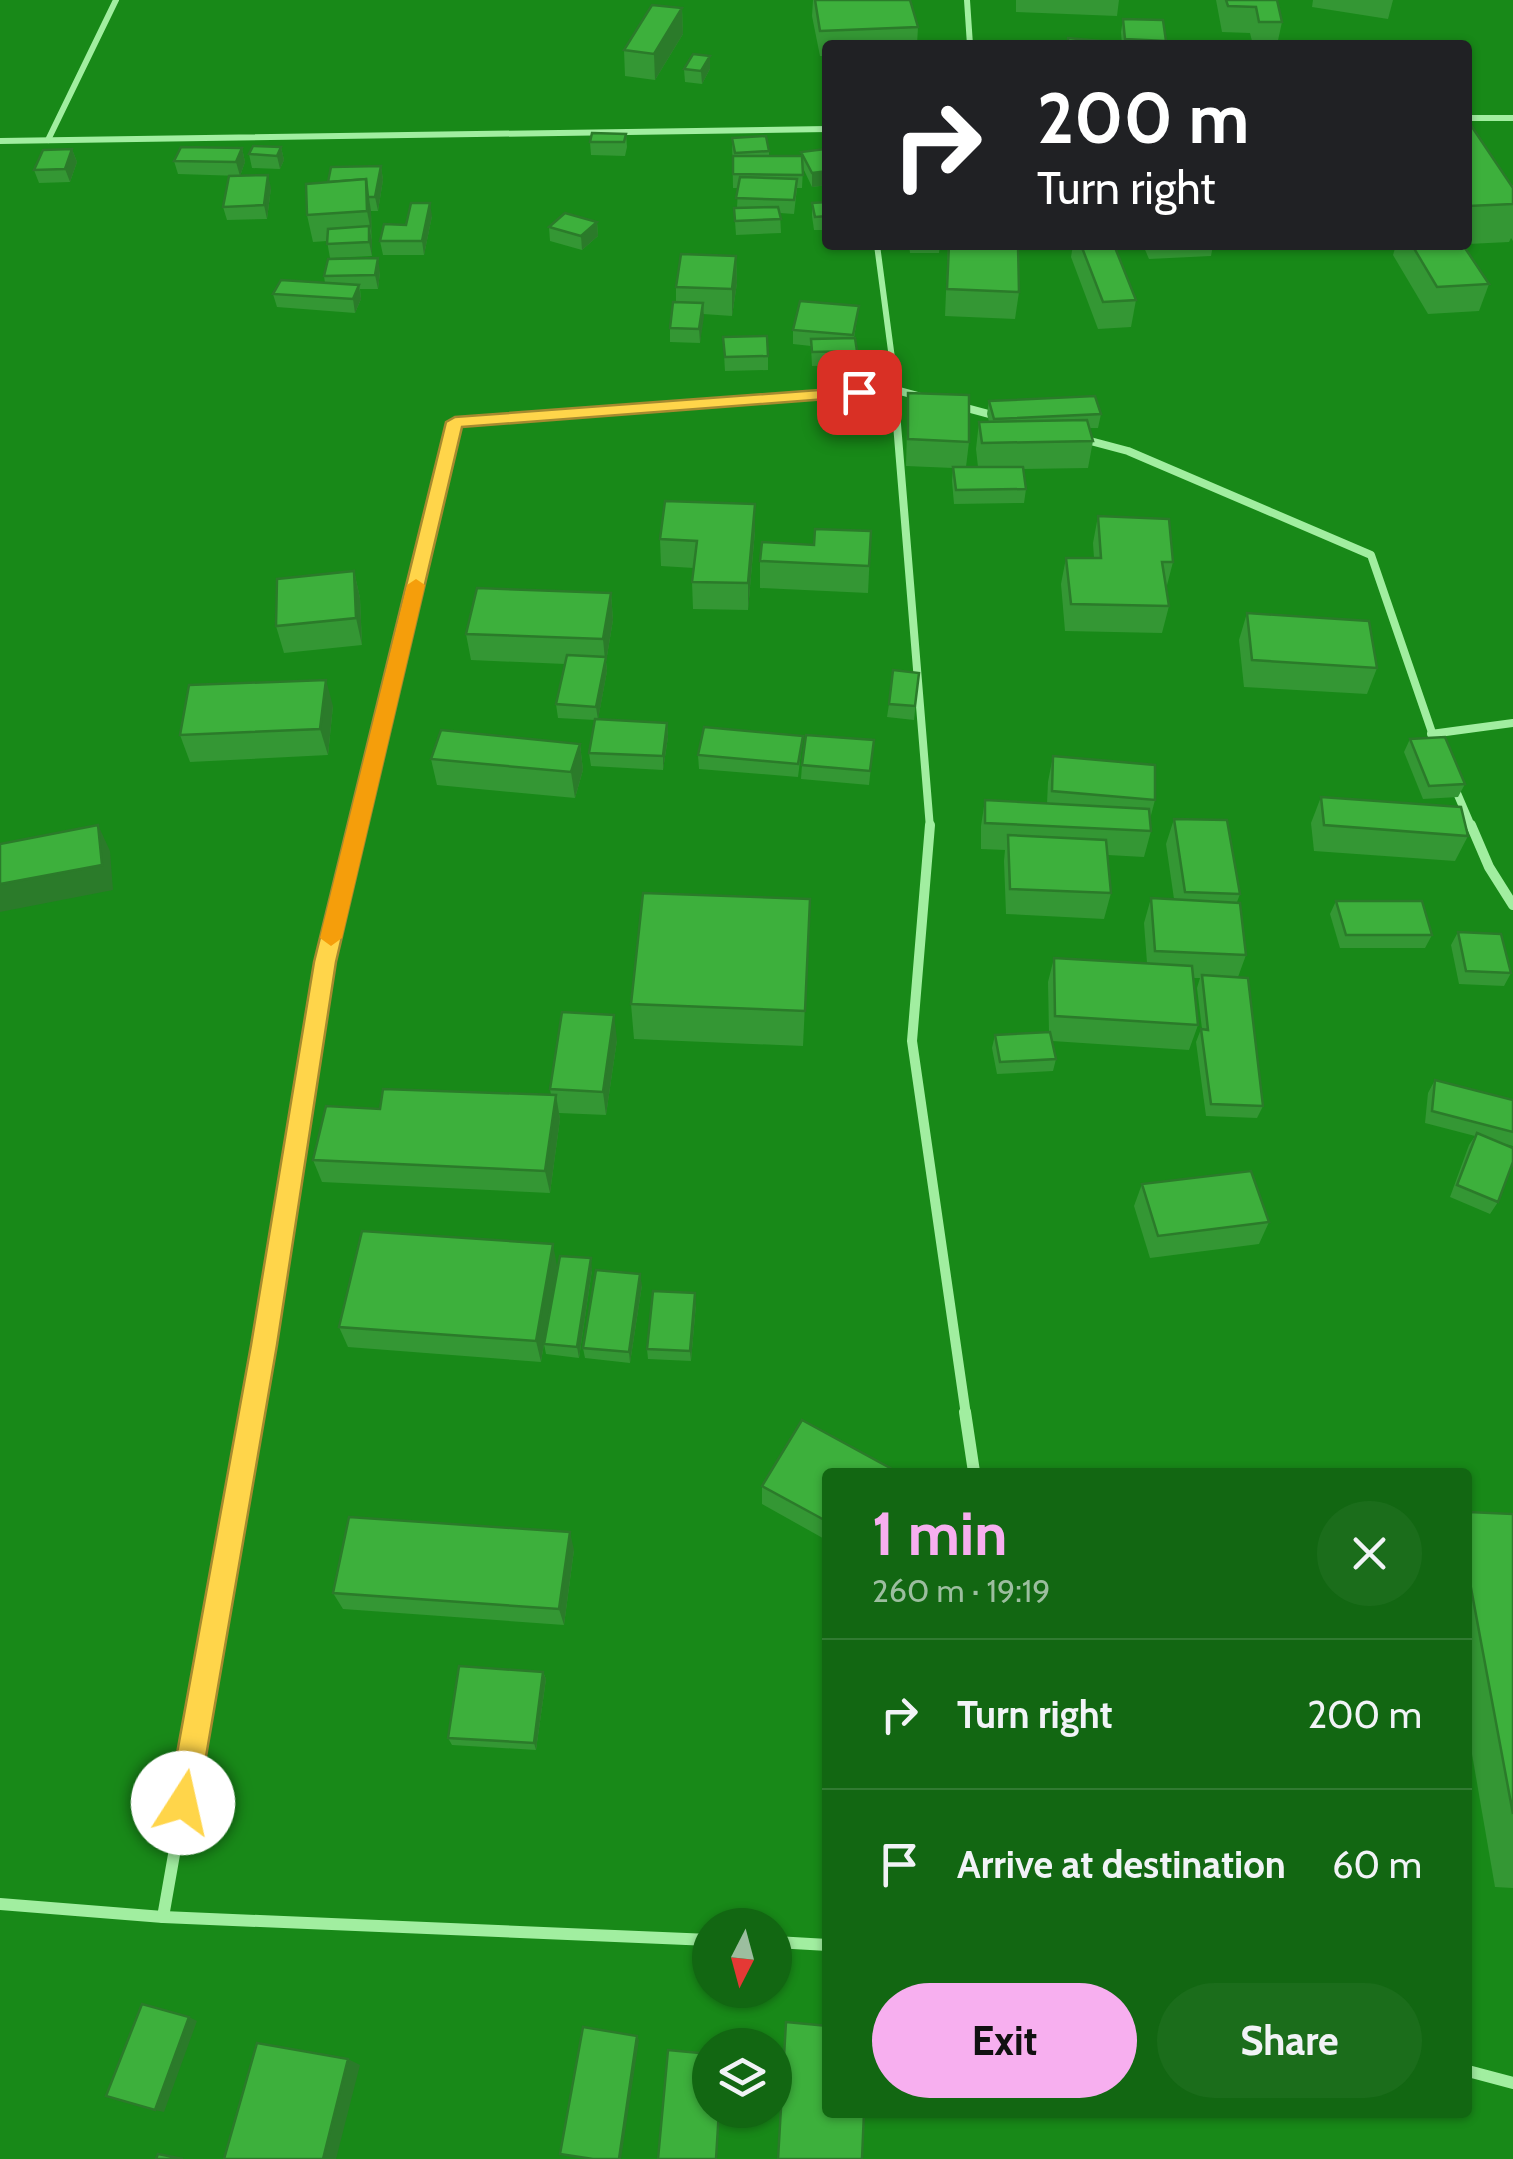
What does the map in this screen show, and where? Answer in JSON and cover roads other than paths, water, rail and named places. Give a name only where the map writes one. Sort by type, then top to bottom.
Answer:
[{"type":"street","points":[[48,140],[116,0]]},
{"type":"street","points":[[967,0],[970,40]]},
{"type":"street","points":[[1472,118],[1513,118]]},
{"type":"street","points":[[0,141],[822,129]]},
{"type":"street","points":[[878,250],[896,390],[930,830],[912,1041],[973,1468]]},
{"type":"street","points":[[163,1917],[264,1345],[325,962],[455,422],[896,390],[932,399]]},
{"type":"street","points":[[949,404],[1003,418]]},
{"type":"street","points":[[1075,437],[1128,451],[1371,555],[1431,734],[1489,866],[1513,906]]},
{"type":"street","points":[[1431,734],[1513,723]]},
{"type":"street","points":[[0,1904],[163,1917],[692,1939]]},
{"type":"street","points":[[792,1943],[822,1944]]},
{"type":"street","points":[[1472,2072],[1513,2084]]}]
